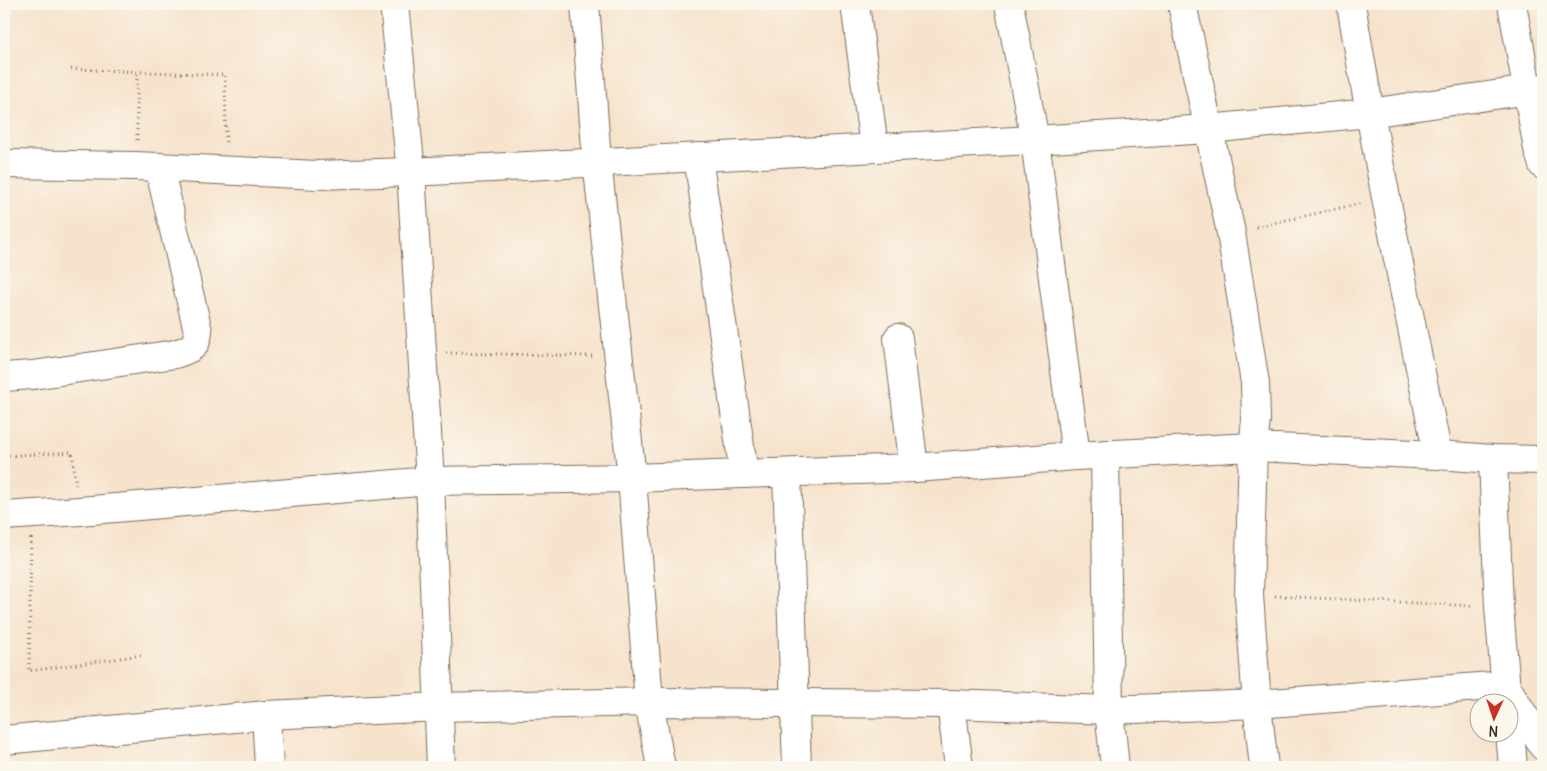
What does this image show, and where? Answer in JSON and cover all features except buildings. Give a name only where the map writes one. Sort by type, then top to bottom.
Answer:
[{"type":"street","points":[[394,4],[411,172],[430,481],[441,767]]},
{"type":"street","points":[[585,4],[597,162],[632,478],[650,702],[661,767]]},
{"type":"street","points":[[855,4],[874,147]]},
{"type":"street","points":[[1009,4],[1035,140],[1076,456]]},
{"type":"street","points":[[1182,4],[1231,233],[1255,383],[1256,420],[1253,447],[1249,595],[1257,704],[1264,767]]},
{"type":"street","points":[[1351,4],[1385,198],[1438,455]]},
{"type":"street","points":[[1512,4],[1535,89],[1538,149],[1543,165]]},
{"type":"street","points":[[4,164],[148,166],[317,175],[411,172],[1035,140],[1209,129],[1369,113],[1535,89]]},
{"type":"street","points":[[698,157],[744,474]]},
{"type":"street","points":[[4,378],[175,354],[194,345],[198,339],[198,330],[148,166]]},
{"type":"street","points":[[898,338],[914,468]]},
{"type":"street","points":[[4,516],[430,481],[632,478],[914,468],[1104,454],[1253,447],[1438,455],[1493,460],[1543,460]]},
{"type":"street","points":[[1104,454],[1109,710],[1115,767]]},
{"type":"street","points":[[1493,460],[1499,607],[1506,694]]},
{"type":"street","points":[[786,473],[797,767]]},
{"type":"street","points":[[4,740],[266,715],[439,706],[650,702],[951,704],[1109,710],[1470,695]]},
{"type":"street","points":[[951,704],[959,767]]},
{"type":"street","points":[[1520,714],[1543,746]]},
{"type":"street","points":[[266,715],[269,767]]},
{"type":"street","points":[[1511,744],[1512,767]]},
{"type":"path","points":[[71,69],[225,75],[226,170]]},
{"type":"path","points":[[137,73],[148,166]]},
{"type":"path","points":[[1231,233],[1385,198]]},
{"type":"path","points":[[422,352],[619,356]]},
{"type":"path","points":[[4,456],[72,452],[80,511]]},
{"type":"path","points":[[31,513],[29,671],[142,654]]},
{"type":"path","points":[[1249,595],[1499,607]]}]
